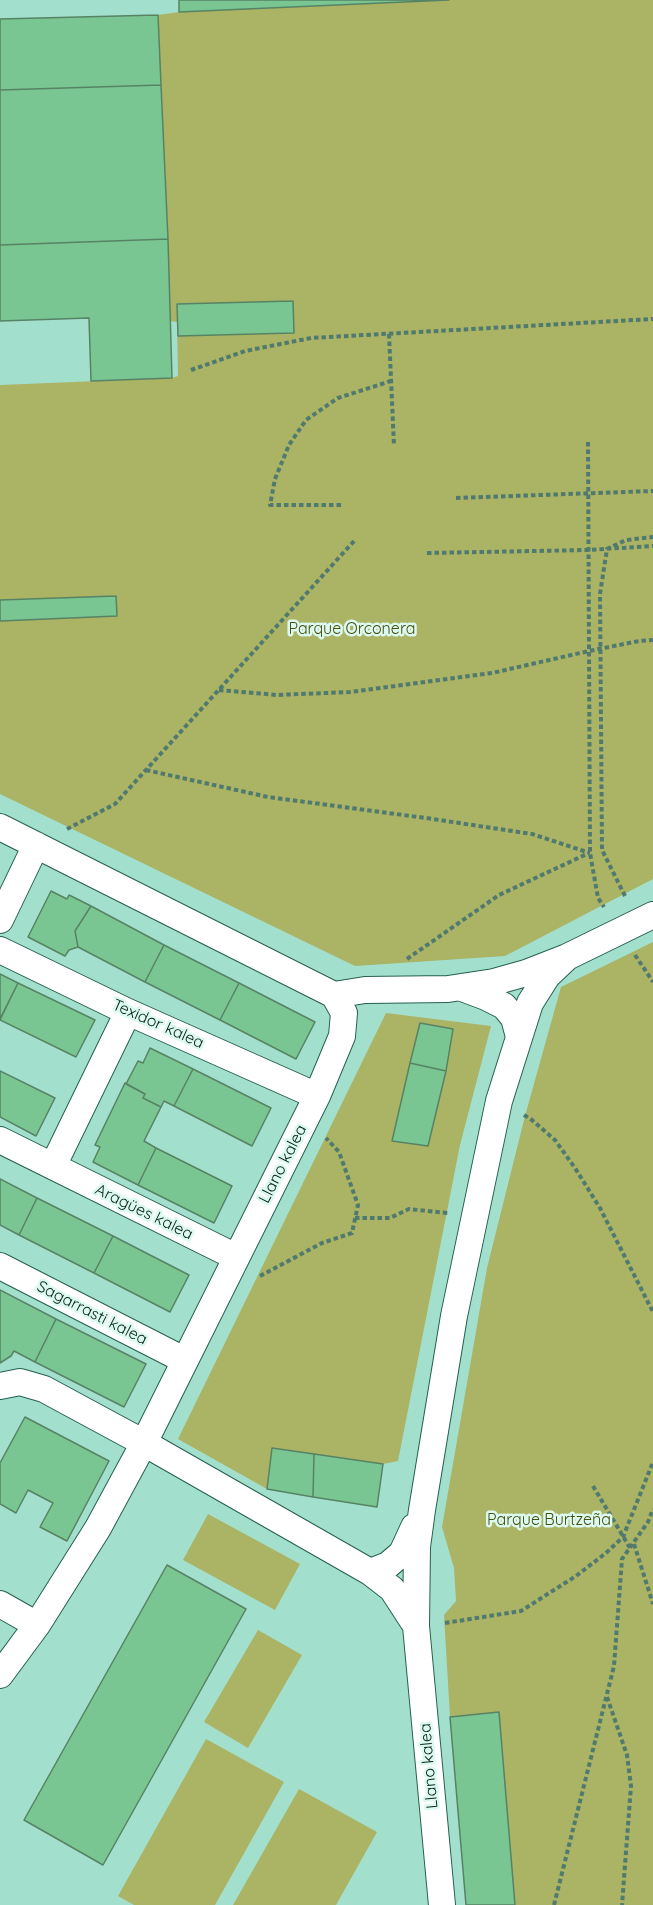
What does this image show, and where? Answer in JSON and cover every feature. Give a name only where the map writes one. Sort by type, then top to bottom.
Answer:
[{"type":"street","points":[[0,827],[334,995]]},
{"type":"street","points":[[0,920],[36,845]]},
{"type":"street","name":"Llano kalea","points":[[0,1675],[38,1625],[98,1528],[144,1443],[312,1107],[342,1036],[344,1013],[334,995],[365,990],[448,989],[494,982],[526,973],[567,957],[646,918]]},
{"type":"street","name":"Texidor kalea","points":[[0,950],[128,1012],[312,1107]]},
{"type":"street","name":"Llano kalea","points":[[442,1905],[416,1626],[417,1547],[454,1316],[499,1101],[530,1003],[547,976],[567,957]]},
{"type":"street","name":"Llano kalea","points":[[460,987],[504,1006],[514,1018],[519,1037]]},
{"type":"street","points":[[53,1166],[128,1012]]},
{"type":"street","name":"Aragües kalea","points":[[0,1140],[236,1257]]},
{"type":"street","name":"Sagarrasti kalea","points":[[0,1266],[184,1360]]},
{"type":"street","points":[[0,1386],[20,1382],[31,1384],[144,1443]]},
{"type":"street","name":"Llano kalea","points":[[144,1443],[370,1572],[392,1589],[416,1626]]},
{"type":"street","name":"Llano kalea","points":[[370,1572],[388,1565],[402,1554],[422,1510]]},
{"type":"street","points":[[0,1604],[38,1625]]},
{"type":"path","points":[[191,370],[245,351],[310,338],[653,319]]},
{"type":"path","points":[[389,334],[394,446]]},
{"type":"path","points":[[341,505],[270,505],[275,479],[289,445],[306,420],[338,398],[391,381]]},
{"type":"path","points":[[588,442],[590,853],[598,898],[608,914]]},
{"type":"path","points":[[456,498],[653,491]]},
{"type":"path","points":[[607,549],[626,540],[653,537]]},
{"type":"path","points":[[36,845],[115,804],[355,540]]},
{"type":"path","points":[[428,553],[588,550],[653,546]]},
{"type":"path","points":[[607,549],[600,594],[602,850],[646,918]]},
{"type":"path","points":[[218,690],[277,695],[350,692],[492,673],[601,648],[653,640]]},
{"type":"path","points":[[146,770],[268,797],[532,834],[590,853]]},
{"type":"path","points":[[403,962],[499,895],[590,853]]},
{"type":"path","points":[[631,950],[653,982]]},
{"type":"path","points":[[499,1101],[532,1120],[555,1140],[600,1208],[653,1312]]},
{"type":"path","points":[[255,1279],[322,1244],[352,1233],[358,1205],[339,1152],[312,1107]]},
{"type":"path","points":[[355,1218],[390,1218],[409,1209],[475,1215]]},
{"type":"path","points":[[416,1626],[488,1618],[521,1611],[576,1576],[623,1537],[653,1462]]},
{"type":"path","points":[[592,1486],[630,1548]]},
{"type":"path","points":[[554,1905],[614,1666],[622,1559],[648,1522],[653,1509]]},
{"type":"path","points":[[633,1543],[653,1604]]},
{"type":"path","points":[[607,1696],[627,1755],[631,1786],[622,1905]]},
{"type":"green space","name":"Parque Orconera","points":[[179,0],[653,0],[653,879],[505,956],[355,966],[0,794],[0,385],[178,376],[177,322],[170,321],[158,15],[179,12]]},
{"type":"green space","name":"Parque Burtzeña","points":[[653,942],[653,1905],[515,1905],[499,1713],[450,1717],[444,1615],[456,1601],[454,1568],[442,1527],[487,1268],[525,1116],[561,987]]},
{"type":"green space","points":[[386,1013],[491,1026],[460,1145],[398,1461],[383,1464],[273,1448],[267,1489],[178,1439]]},
{"type":"green space","points":[[208,1514],[300,1564],[275,1610],[183,1560]]},
{"type":"green space","points":[[258,1630],[302,1655],[248,1748],[204,1722]]},
{"type":"green space","points":[[206,1739],[284,1782],[215,1905],[134,1905],[118,1896]]},
{"type":"green space","points":[[299,1789],[377,1832],[336,1905],[233,1905]]},
{"type":"building","points":[[179,0],[449,0],[179,12]]},
{"type":"building","points":[[158,15],[161,85],[0,90],[0,19]]},
{"type":"building","points":[[161,85],[168,239],[0,245],[0,90]]},
{"type":"building","points":[[168,239],[172,378],[91,381],[89,318],[0,321],[0,245]]},
{"type":"building","points":[[293,301],[294,333],[178,336],[177,304]]},
{"type":"building","points":[[116,596],[117,616],[0,621],[0,600]]},
{"type":"building","points":[[51,891],[67,899],[69,895],[91,906],[75,931],[78,947],[69,950],[65,956],[28,937]]},
{"type":"building","points":[[91,906],[164,945],[145,982],[78,947],[75,931]]},
{"type":"building","points":[[164,945],[239,983],[220,1020],[145,982]]},
{"type":"building","points":[[0,974],[18,983],[0,1019]]},
{"type":"building","points":[[18,983],[95,1020],[76,1057],[0,1020]]},
{"type":"building","points":[[239,983],[315,1022],[296,1059],[220,1020]]},
{"type":"building","points":[[420,1023],[453,1029],[446,1071],[410,1063]]},
{"type":"building","points":[[150,1048],[193,1069],[174,1106],[164,1101],[161,1107],[143,1098],[145,1094],[126,1084],[138,1061],[143,1063]]},
{"type":"building","points":[[410,1063],[446,1071],[428,1146],[392,1141]]},
{"type":"building","points":[[193,1069],[271,1108],[252,1146],[174,1106]]},
{"type":"building","points":[[0,1071],[55,1098],[36,1136],[0,1117]]},
{"type":"building","points":[[125,1083],[145,1094],[143,1098],[161,1107],[144,1141],[156,1148],[138,1185],[93,1162],[100,1147],[95,1145]]},
{"type":"building","points":[[156,1148],[232,1186],[214,1223],[138,1185]]},
{"type":"building","points":[[0,1179],[37,1198],[19,1235],[0,1225]]},
{"type":"building","points":[[37,1198],[113,1236],[94,1273],[19,1235]]},
{"type":"building","points":[[113,1236],[189,1275],[170,1312],[94,1273]]},
{"type":"building","points":[[0,1290],[56,1319],[35,1362],[14,1351],[11,1356],[0,1363]]},
{"type":"building","points":[[56,1319],[146,1364],[124,1407],[35,1362]]},
{"type":"building","points":[[25,1417],[109,1461],[67,1541],[40,1527],[53,1503],[28,1490],[16,1513],[0,1504],[0,1463]]},
{"type":"building","points":[[272,1448],[314,1454],[313,1497],[267,1489]]},
{"type":"building","points":[[314,1454],[383,1464],[377,1507],[313,1497]]},
{"type":"building","points":[[167,1565],[246,1609],[103,1865],[24,1820]]},
{"type":"building","points":[[499,1712],[515,1905],[466,1905],[450,1717]]}]
